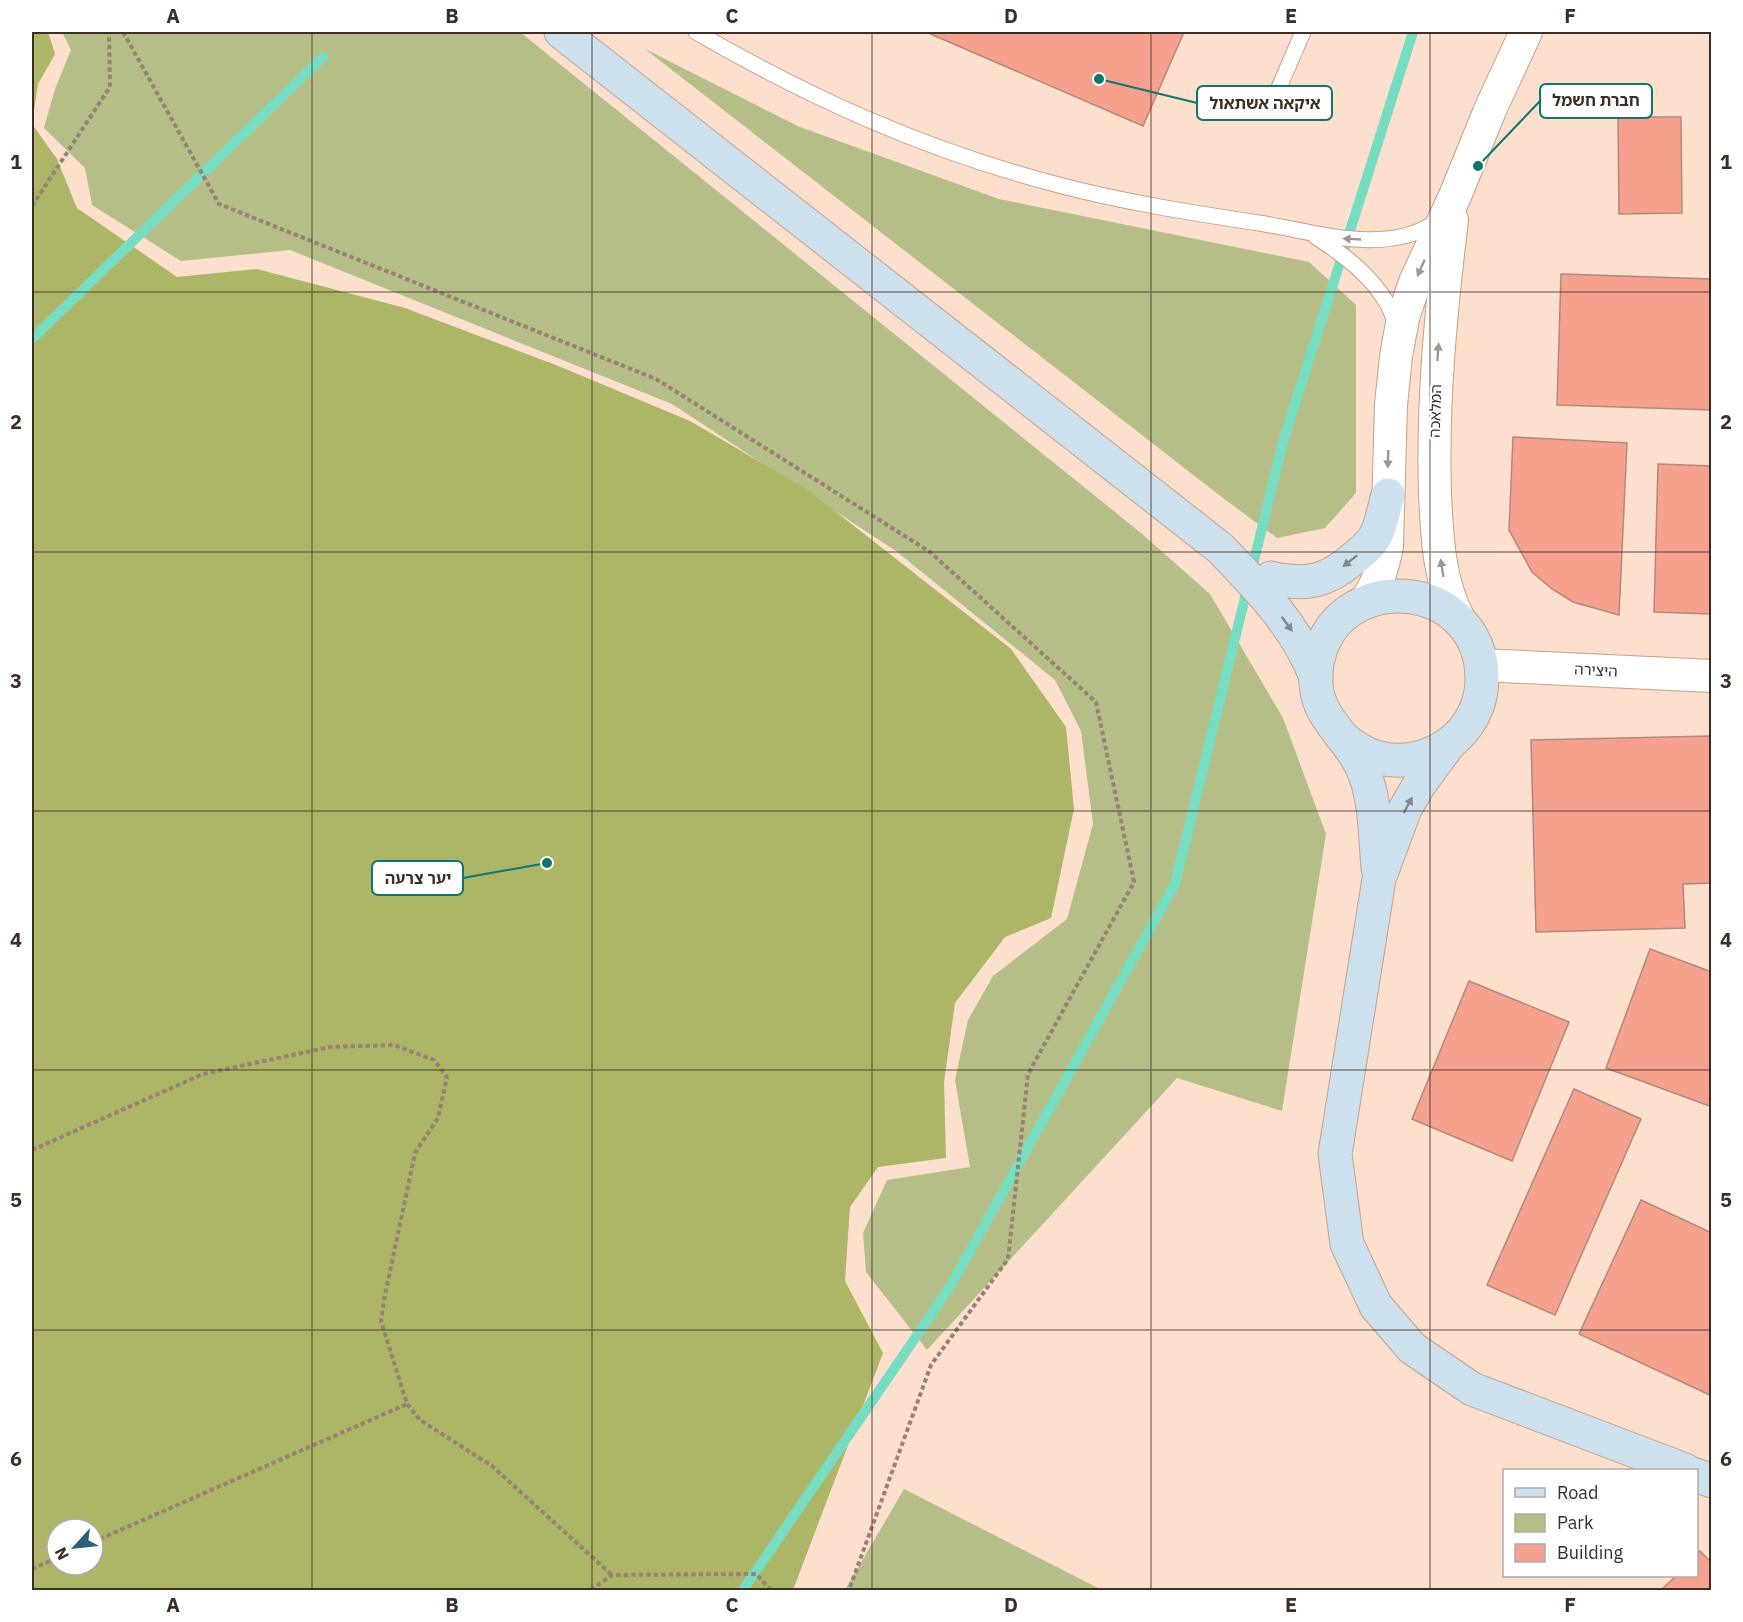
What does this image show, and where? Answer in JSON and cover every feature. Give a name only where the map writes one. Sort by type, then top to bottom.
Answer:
[{"type":"street","points":[[561,32],[1220,548],[1297,592],[1326,602],[1364,603],[1388,595],[1422,598],[1443,608],[1461,623],[1474,642],[1481,665],[1481,691],[1473,715],[1466,726],[1449,744],[1419,785],[1405,809],[1378,879],[1335,1154],[1347,1244],[1376,1306],[1412,1348],[1472,1389],[1682,1469]]},
{"type":"street","name":"המלאכה","points":[[1364,603],[1375,588],[1384,562],[1388,537],[1392,397],[1399,336],[1415,282],[1526,32]]},
{"type":"street","name":"המלאכה","points":[[1451,205],[1438,351],[1434,443],[1441,565],[1450,600],[1461,623]]},
{"type":"street","points":[[1271,578],[1290,582],[1311,582],[1327,577],[1345,566],[1375,537],[1388,495]]},
{"type":"street","points":[[1220,548],[1264,594],[1302,646],[1316,677],[1320,703],[1325,715],[1361,765],[1370,793],[1378,879]]},
{"type":"street","points":[[1316,677],[1320,651],[1326,639],[1341,619],[1364,603]]},
{"type":"street","name":"היצירה","points":[[1481,665],[1712,676]]},
{"type":"street","points":[[1341,736],[1361,751],[1374,756],[1400,760],[1425,756],[1449,744]]},
{"type":"lane","points":[[696,32],[791,85],[893,131],[997,168],[1072,188],[1160,207],[1347,239],[1388,238],[1427,228],[1451,205]]},
{"type":"lane","points":[[1275,97],[1303,32]]},
{"type":"lane","points":[[1306,231],[1341,254],[1371,282],[1394,316],[1399,336]]},
{"type":"path","points":[[32,206],[110,87],[109,32]]},
{"type":"path","points":[[123,32],[219,204],[656,379],[930,552],[1096,702],[1134,882],[1028,1074],[1008,1259],[931,1365],[849,1590]]},
{"type":"path","points":[[32,1150],[203,1074],[330,1047],[394,1045],[434,1060],[447,1077],[438,1118],[415,1154],[381,1321],[407,1404],[420,1420],[492,1466],[612,1575]]},
{"type":"path","points":[[105,1537],[407,1404]]},
{"type":"path","points":[[591,1590],[612,1575],[756,1574],[771,1590]]},
{"type":"green space","points":[[32,32],[48,32],[55,54],[38,84],[32,124]]},
{"type":"green space","points":[[62,32],[520,32],[1141,533],[1210,594],[1283,718],[1326,834],[1282,1111],[1177,1078],[927,1350],[866,1272],[863,1233],[887,1180],[970,1167],[955,1080],[968,1020],[993,976],[1067,919],[1093,824],[1081,731],[1055,680],[896,551],[672,404],[290,250],[181,261],[92,205],[85,168],[44,128],[55,89],[71,50]]},
{"type":"green space","points":[[645,49],[800,127],[999,199],[1309,262],[1356,305],[1356,493],[1325,528],[1277,538]]},
{"type":"green space","points":[[32,124],[57,159],[77,208],[177,277],[257,269],[405,308],[556,365],[690,421],[808,490],[1011,649],[1066,727],[1074,809],[1051,918],[1005,937],[955,1003],[944,1082],[946,1158],[878,1167],[850,1207],[845,1281],[883,1353],[793,1590],[32,1590]]},
{"type":"green space","points":[[904,1489],[1102,1590],[845,1590]]},
{"type":"building","points":[[926,32],[1184,32],[1143,126]]},
{"type":"building","points":[[1618,117],[1681,117],[1682,213],[1619,214]]},
{"type":"building","points":[[1561,274],[1712,279],[1712,410],[1557,405]]},
{"type":"building","points":[[1513,437],[1627,443],[1619,615],[1573,602],[1552,589],[1532,572],[1509,530]]},
{"type":"building","points":[[1658,464],[1712,466],[1712,614],[1654,612]]},
{"type":"building","points":[[1711,736],[1712,883],[1683,884],[1685,928],[1536,932],[1531,740]]},
{"type":"building","points":[[1650,949],[1712,972],[1712,1107],[1606,1068]]},
{"type":"building","points":[[1469,981],[1569,1022],[1512,1161],[1412,1119]]},
{"type":"building","points":[[1574,1089],[1641,1119],[1555,1315],[1487,1285]]},
{"type":"building","points":[[1641,1200],[1712,1233],[1712,1396],[1579,1334]]},
{"type":"building","points":[[1700,1551],[1712,1563],[1712,1590],[1661,1590],[1675,1577],[1698,1577],[1698,1553]]},
{"type":"waterway","points":[[743,1590],[950,1287],[1175,884],[1283,442],[1413,32]]},
{"type":"waterway","points":[[32,339],[323,57]]},
{"type":"place","name":"איקאה אשתאול","points":[[1099,79]]},
{"type":"place","name":"חברת חשמל","points":[[1478,166]]},
{"type":"place","name":"יער צרעה","points":[[547,863]]}]
